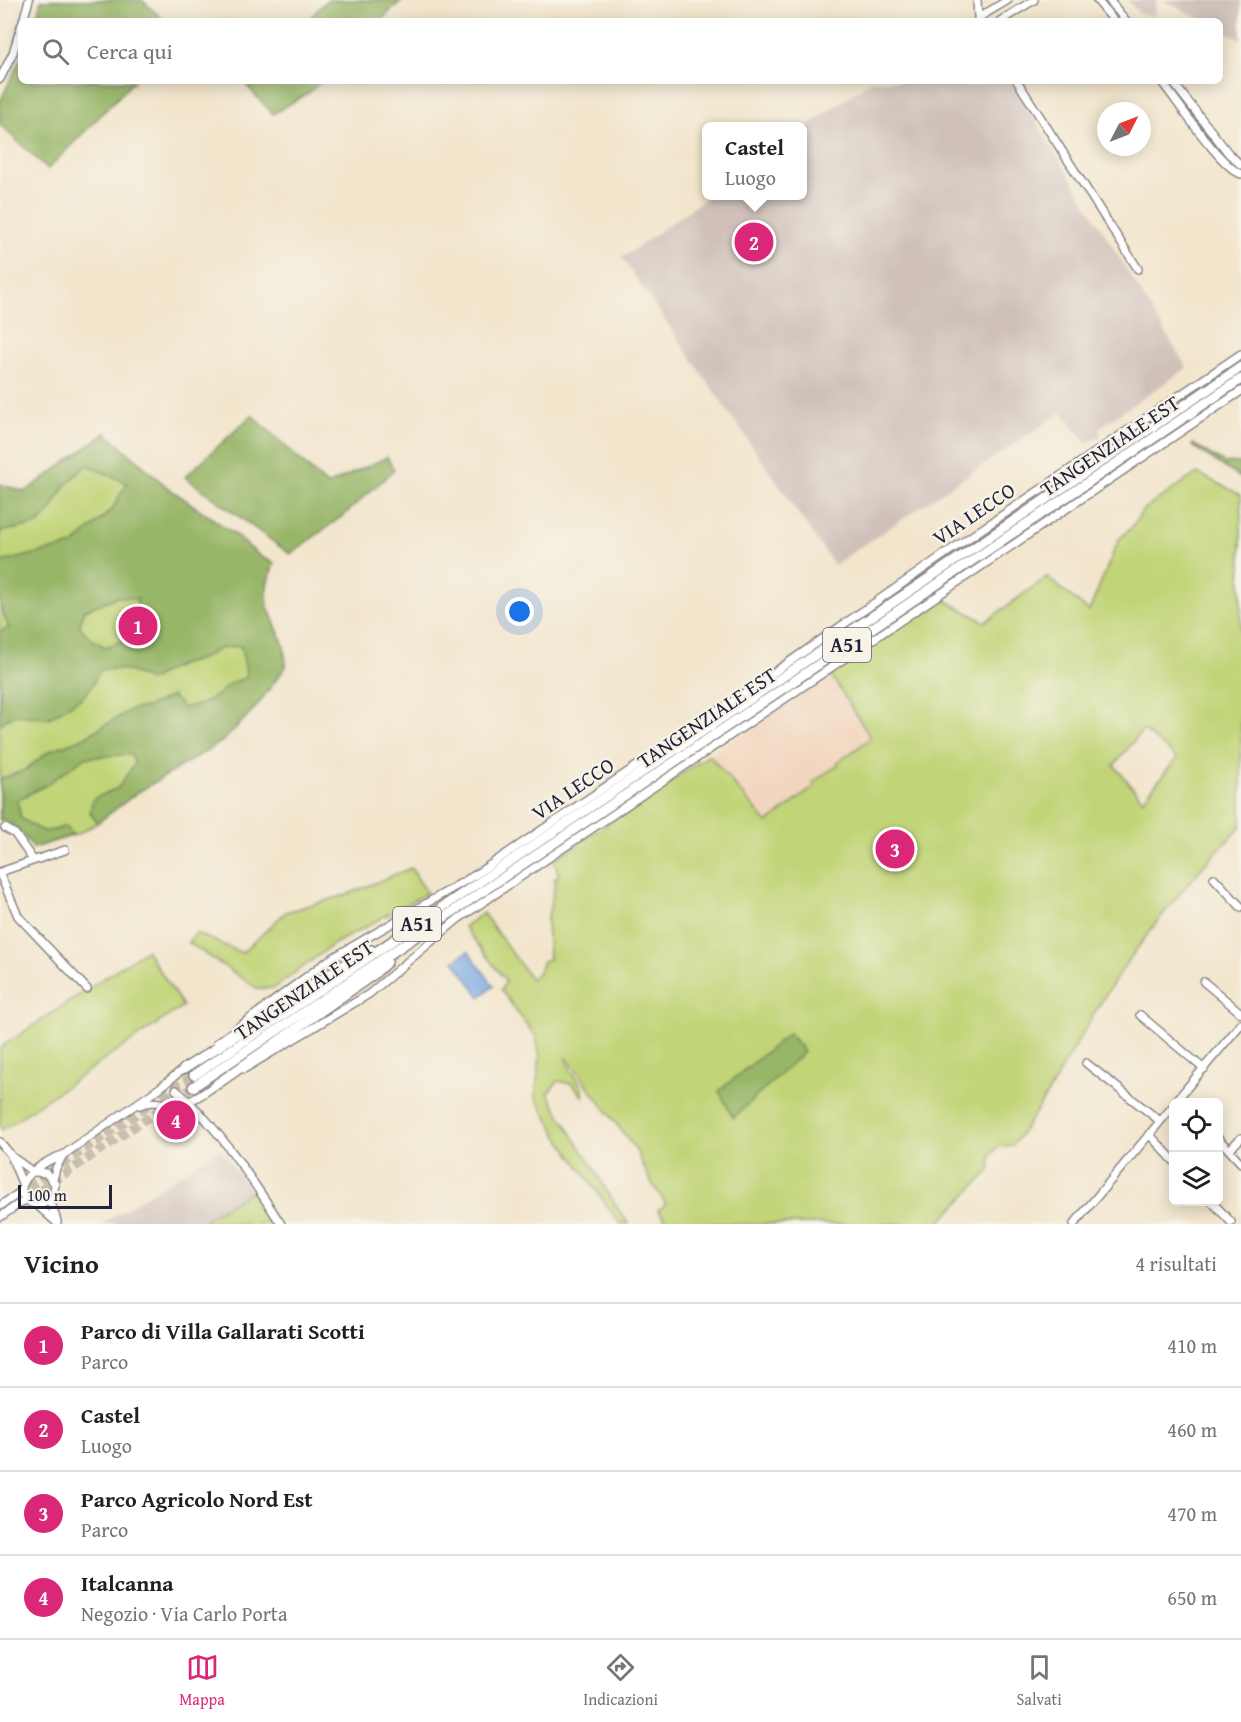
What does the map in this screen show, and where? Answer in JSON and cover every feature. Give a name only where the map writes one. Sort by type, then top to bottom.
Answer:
[{"type":"highway","name":"TANGENZIALE EST","points":[[193,1087],[409,935],[1241,367]]},
{"type":"highway","name":"TANGENZIALE EST","points":[[194,1075],[409,935],[1241,379]]},
{"type":"highway","points":[[184,1069],[351,960],[409,935]]},
{"type":"highway","points":[[213,1086],[374,974],[409,935]]},
{"type":"street","points":[[24,18],[29,0]]},
{"type":"street","points":[[977,0],[979,18]]},
{"type":"street","points":[[981,18],[1008,0]]},
{"type":"street","points":[[1005,18],[1035,0]]},
{"type":"street","points":[[1097,0],[1112,18]]},
{"type":"street","points":[[1109,0],[1124,18]]},
{"type":"street","points":[[0,79],[18,36]]},
{"type":"street","points":[[1019,84],[1138,269]]},
{"type":"street","points":[[1163,84],[1218,155],[1229,167],[1241,174]]},
{"type":"street","points":[[1174,84],[1229,154],[1241,165]]},
{"type":"street","name":"VIA LECCO","points":[[34,1172],[132,1108],[329,960],[475,875],[1241,354]]},
{"type":"street","name":"VIA LECCO","points":[[132,1108],[147,1102],[178,1104],[189,1101],[369,994],[458,919],[1241,391]]},
{"type":"street","points":[[5,828],[15,834],[33,860]]},
{"type":"street","points":[[65,850],[0,873],[18,916],[87,989]]},
{"type":"street","points":[[1214,878],[1241,907]]},
{"type":"street","points":[[1204,982],[1241,1013]]},
{"type":"street","points":[[1140,1015],[1204,1069]]},
{"type":"street","points":[[1181,1096],[1241,1024]]},
{"type":"street","points":[[1086,1063],[1160,1121]]},
{"type":"street","points":[[203,1116],[200,1102],[213,1086]]},
{"type":"street","points":[[176,1090],[175,1099],[165,1102],[160,1098],[161,1087],[168,1087],[176,1090],[189,1101],[251,1180],[281,1224]]},
{"type":"street","points":[[178,1104],[191,1108],[203,1116]]},
{"type":"street","points":[[1075,1224],[1169,1110]]},
{"type":"street","points":[[1149,1134],[1169,1156]]},
{"type":"street","points":[[1229,1150],[1241,1138]]},
{"type":"street","points":[[0,1142],[10,1154],[34,1172]]},
{"type":"street","points":[[1223,1143],[1241,1163]]},
{"type":"street","points":[[10,1154],[26,1199],[58,1224]]},
{"type":"street","points":[[36,1205],[50,1201],[55,1192],[53,1180],[63,1155]]},
{"type":"street","points":[[0,1206],[22,1187],[28,1175],[34,1172],[46,1173],[53,1180]]},
{"type":"street","points":[[0,1217],[26,1199]]},
{"type":"street","points":[[50,1201],[58,1224]]},
{"type":"street","points":[[1216,1206],[1231,1222]]},
{"type":"shaded area","points":[[1127,0],[1156,0],[1154,16],[1140,14]]},
{"type":"shaded area","points":[[1163,0],[1241,0],[1241,40],[1223,31],[1223,18],[1198,18]]},
{"type":"shaded area","points":[[867,84],[1013,84],[1187,368],[1100,427],[1100,436],[1086,444],[1062,412],[834,565],[622,258],[703,200],[807,200],[807,126]]},
{"type":"shaded area","points":[[828,676],[844,677],[875,739],[731,865],[657,791]]},
{"type":"shaded area","points":[[220,1149],[251,1191],[205,1218],[208,1224],[102,1224]]},
{"type":"green space","points":[[41,0],[142,0],[162,18],[37,18]]},
{"type":"green space","points":[[327,0],[402,0],[383,18],[310,18]]},
{"type":"green space","points":[[18,63],[18,84],[131,84],[48,169],[0,125],[0,102]]},
{"type":"green space","points":[[249,84],[318,84],[310,92],[273,114],[247,86]]},
{"type":"green space","points":[[252,415],[327,485],[387,457],[394,470],[344,515],[290,554],[185,477]]},
{"type":"green space","points":[[106,433],[167,487],[233,533],[261,557],[274,563],[267,584],[267,605],[284,646],[286,666],[256,707],[223,741],[138,792],[97,823],[78,834],[33,848],[15,827],[0,820],[0,484],[25,492]]},
{"type":"green space","points":[[106,433],[167,487],[233,533],[261,557],[274,563],[267,584],[267,605],[284,646],[286,666],[256,707],[223,741],[138,792],[97,823],[90,812],[93,799],[118,788],[135,763],[131,754],[84,758],[46,785],[17,800],[21,818],[33,826],[47,831],[66,826],[73,835],[33,848],[15,827],[0,820],[0,779],[25,770],[49,751],[83,738],[132,709],[148,707],[172,696],[183,708],[202,704],[229,684],[247,677],[241,646],[221,648],[201,659],[177,666],[149,681],[126,670],[100,670],[83,697],[49,718],[14,715],[0,724],[0,631],[9,628],[0,606],[0,562],[73,545],[112,509],[127,483],[87,465],[66,485],[49,513],[38,524],[0,532],[0,484],[25,492]],"holes":[[[117,597],[138,599],[131,625],[123,641],[105,647],[91,639],[80,627],[83,611]]]},
{"type":"green space","points":[[1193,444],[1226,464],[1228,462],[1241,463],[1241,478],[1192,446]]},
{"type":"green space","points":[[1197,473],[1241,495],[1241,827],[1186,886],[1136,950],[1106,994],[1050,1090],[1012,1146],[1002,1146],[994,1151],[990,1159],[991,1169],[938,1224],[670,1224],[658,1210],[666,1204],[650,1180],[636,1150],[566,1057],[569,1068],[578,1079],[583,1097],[572,1084],[558,1081],[548,1093],[629,1224],[620,1224],[559,1138],[535,1096],[540,1057],[536,1037],[501,990],[506,981],[464,927],[483,913],[531,979],[539,972],[543,961],[549,959],[547,921],[556,880],[554,879],[559,876],[554,860],[709,755],[767,823],[815,786],[813,782],[871,738],[830,674],[941,598],[985,622],[1047,577],[1089,611],[1119,539],[1132,527],[1143,510]],"holes":[[[1143,730],[1177,758],[1143,800],[1114,765]]]},
{"type":"green space","points":[[411,868],[427,893],[334,944],[274,988],[258,989],[188,942],[196,933],[242,953],[286,912],[346,895]]},
{"type":"green space","points":[[146,950],[183,1006],[2,1130],[0,1126],[0,1048]]},
{"type":"green space","points":[[789,1033],[804,1052],[733,1118],[719,1091]]},
{"type":"green space","points":[[251,1191],[274,1224],[208,1224],[205,1219]]},
{"type":"water","points":[[468,951],[494,986],[480,997],[454,961]]},
{"type":"tunnel","points":[[17,1195],[194,1075]]},
{"type":"tunnel","points":[[19,1205],[193,1087]]},
{"type":"place","name":"Castel","points":[[754,242]]},
{"type":"place","name":"Parco di Villa Gallarati Scotti","points":[[138,626]]},
{"type":"place","name":"Parco Agricolo Nord Est","points":[[895,849]]},
{"type":"place","name":"Italcanna","points":[[176,1120]]}]
